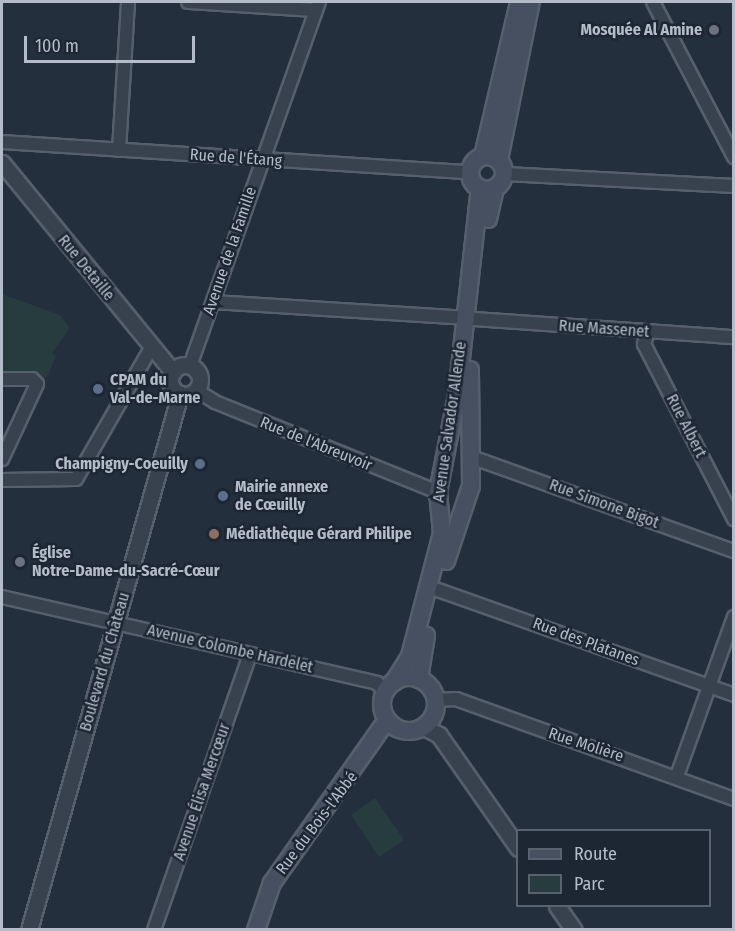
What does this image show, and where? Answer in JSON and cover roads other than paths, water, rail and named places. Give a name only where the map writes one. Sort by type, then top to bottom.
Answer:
[{"type":"main road","name":"Avenue Salvador Allende","points":[[419,679],[450,522],[438,492],[460,418],[469,319],[519,2]]},
{"type":"main road","name":"Avenue Salvador Allende","points":[[492,173],[531,2]]},
{"type":"main road","name":"Avenue Salvador Allende","points":[[470,172],[492,173]]},
{"type":"main road","name":"Avenue Salvador Allende","points":[[389,687],[410,656],[450,522],[468,504],[474,458],[474,429],[460,418]]},
{"type":"main road","points":[[419,679],[436,700],[434,715],[424,727],[409,732],[387,720],[389,687],[419,679]]},
{"type":"main road","name":"Rue du Bois-l'Abbé","points":[[256,930],[272,883],[387,720]]},
{"type":"street","points":[[119,150],[128,2]]},
{"type":"street","points":[[188,2],[317,6]]},
{"type":"street","points":[[653,2],[734,157]]},
{"type":"street","name":"Avenue de la Famille","points":[[190,366],[261,159],[317,6]]},
{"type":"street","name":"Rue de l'Étang","points":[[2,142],[470,172]]},
{"type":"street","name":"Rue Detaille","points":[[2,162],[151,348],[173,372]]},
{"type":"street","points":[[492,173],[734,186]]},
{"type":"street","name":"Rue Massenet","points":[[213,302],[734,338]]},
{"type":"street","name":"Rue Albert","points":[[648,332],[644,344],[734,519]]},
{"type":"street","points":[[2,480],[76,479],[151,348]]},
{"type":"street","points":[[190,366],[200,379],[196,390],[180,394],[171,384],[173,372],[190,366]]},
{"type":"street","points":[[2,379],[32,379],[37,384],[2,459]]},
{"type":"street","name":"Rue de l'Abreuvoir","points":[[196,390],[225,406],[438,492]]},
{"type":"street","name":"Boulevard du Château","points":[[29,930],[180,394]]},
{"type":"street","name":"Rue Simone Bigot","points":[[474,458],[734,551]]},
{"type":"street","name":"Rue des Platanes","points":[[438,590],[734,695]]},
{"type":"street","name":"Avenue Colombe Hardelet","points":[[2,597],[389,687]]},
{"type":"street","points":[[677,776],[734,618]]},
{"type":"street","name":"Avenue Élisa Mercœur","points":[[154,930],[250,654]]},
{"type":"street","name":"Rue Molière","points":[[436,700],[456,699],[677,776],[734,799]]},
{"type":"street","points":[[424,727],[439,735],[516,845]]},
{"type":"street","points":[[558,907],[574,930]]},
{"type":"place","name":"Mosquée Al Amine","points":[[714,30]]},
{"type":"place","name":"CPAM du Val-de-Marne","points":[[98,389]]},
{"type":"place","name":"Champigny-Coeuilly","points":[[200,464]]},
{"type":"place","name":"Mairie annexe de Cœuilly","points":[[223,496]]},
{"type":"place","name":"Médiathèque Gérard Philipe","points":[[214,534]]},
{"type":"place","name":"Église Notre-Dame-du-Sacré-Cœur","points":[[20,562]]}]
